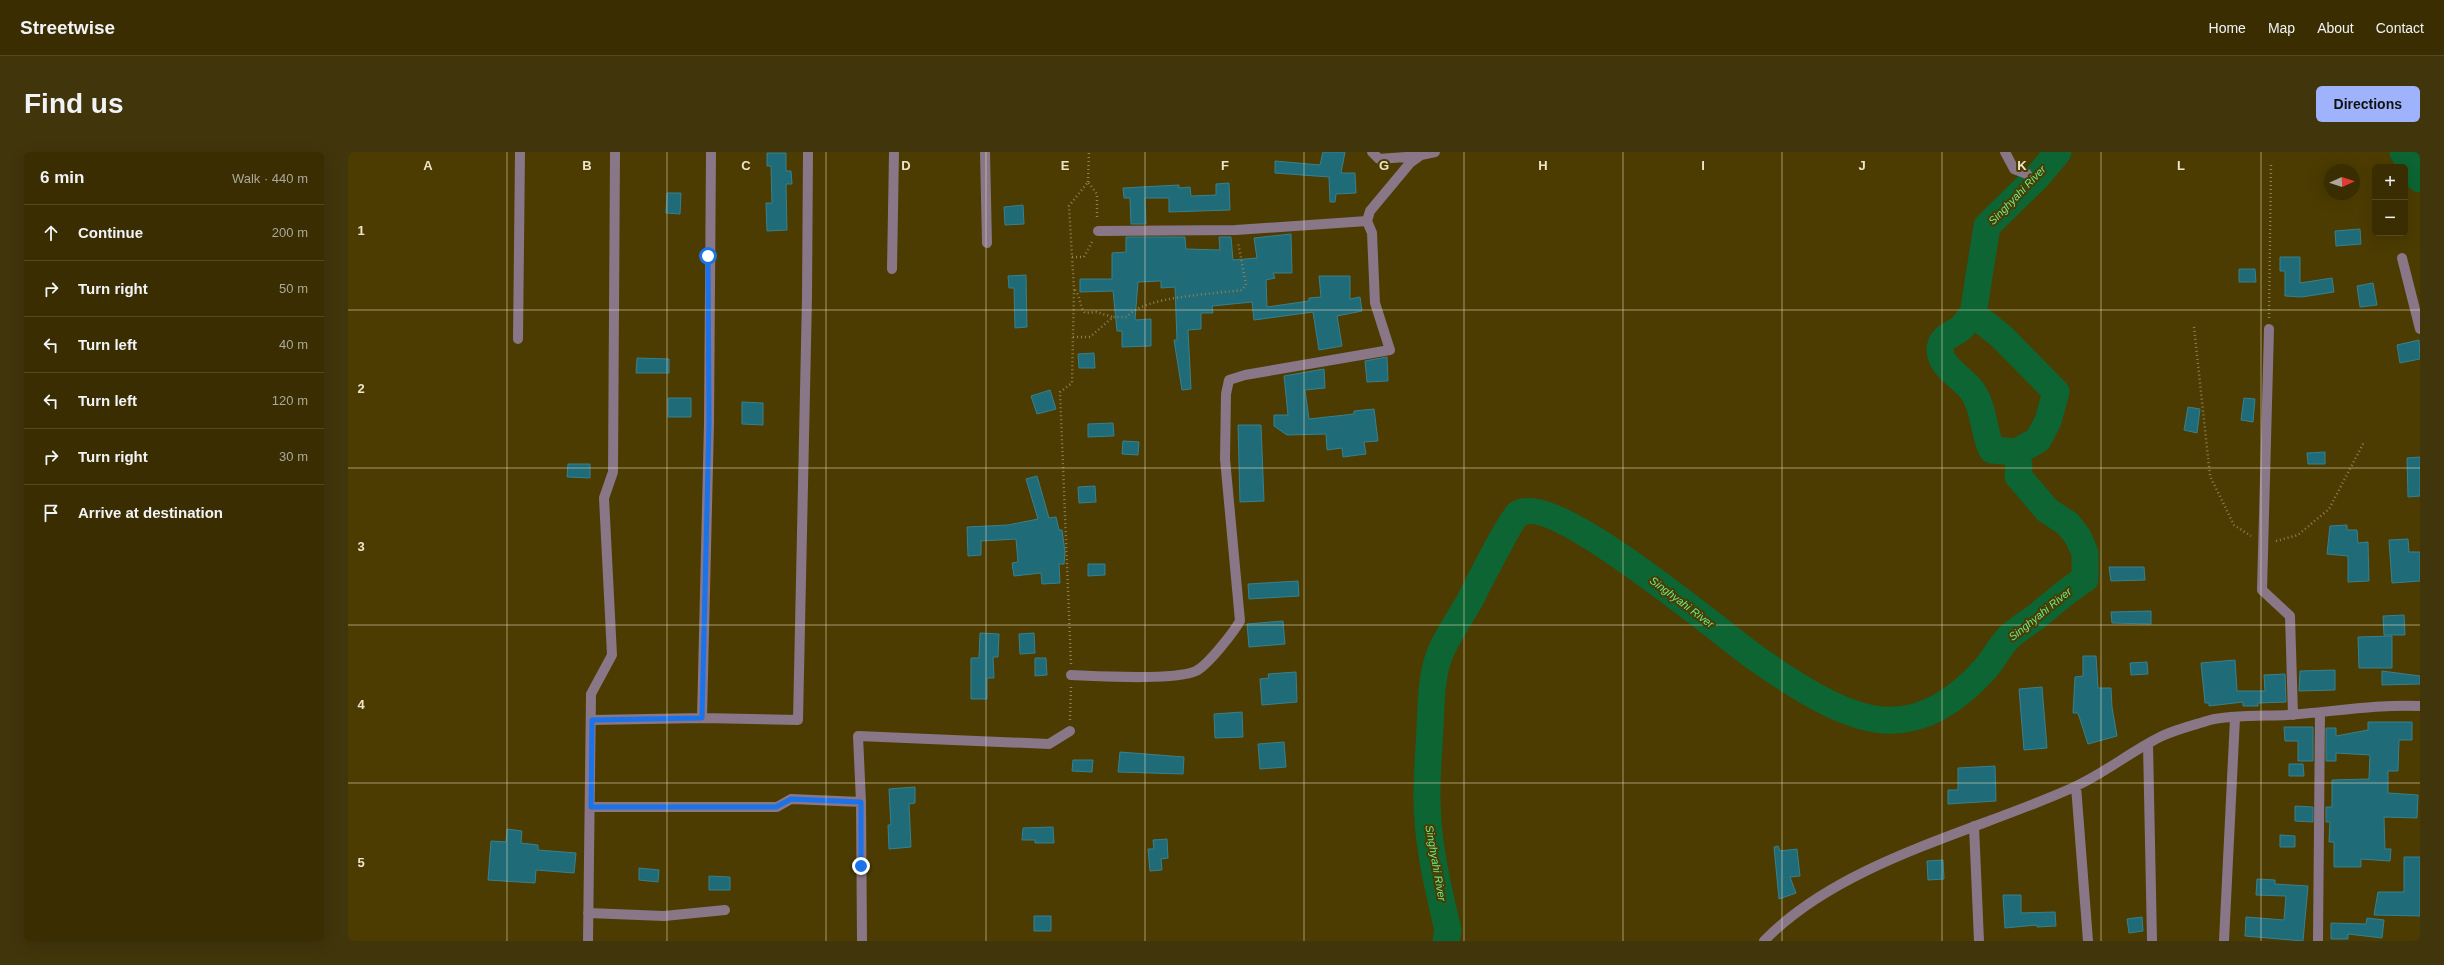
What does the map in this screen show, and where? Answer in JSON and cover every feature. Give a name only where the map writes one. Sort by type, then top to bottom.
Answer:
[{"type":"street","points":[[518,339],[520,152]]},
{"type":"street","points":[[588,941],[591,807],[591,694],[612,655],[604,498],[613,472],[615,152]]},
{"type":"street","points":[[702,718],[709,423],[711,152]]},
{"type":"street","points":[[592,720],[702,718],[798,720],[808,152]]},
{"type":"street","points":[[892,269],[894,152]]},
{"type":"street","points":[[985,152],[987,243]]},
{"type":"street","points":[[1372,152],[1379,159],[1421,155],[1435,152]]},
{"type":"street","points":[[2005,152],[2014,169],[2027,174]]},
{"type":"street","points":[[1071,675],[1136,677],[1185,674],[1197,670],[1232,635],[1240,621],[1225,459],[1226,394],[1229,380],[1245,375],[1390,350],[1375,303],[1372,233],[1367,221],[1370,211],[1410,163],[1421,155]]},
{"type":"street","points":[[1098,231],[1236,230],[1367,221]]},
{"type":"street","points":[[2402,258],[2420,330]]},
{"type":"street","points":[[2268,328],[2262,590],[2290,616],[2293,714]]},
{"type":"street","points":[[1764,941],[1785,919],[1846,883],[1936,840],[2027,808],[2076,786],[2163,736],[2212,719],[2320,713],[2385,705],[2420,706]]},
{"type":"street","points":[[2318,941],[2320,713]]},
{"type":"street","points":[[2224,941],[2236,718]]},
{"type":"street","points":[[862,941],[861,802],[858,736],[1049,744],[1070,731]]},
{"type":"street","points":[[2148,744],[2152,941]]},
{"type":"street","points":[[2076,786],[2088,941]]},
{"type":"street","points":[[591,807],[776,807],[791,799],[861,802]]},
{"type":"street","points":[[1974,826],[1979,941]]},
{"type":"street","points":[[588,913],[664,916],[725,910]]},
{"type":"path","points":[[1070,731],[1071,675],[1068,539],[1062,492],[1060,392],[1072,383],[1074,289],[1069,206],[1088,182],[1089,152]]},
{"type":"path","points":[[2268,328],[2271,165]]},
{"type":"path","points":[[1072,257],[1084,257],[1098,231],[1097,194],[1088,182]]},
{"type":"path","points":[[1074,289],[1080,296],[1081,308],[1085,314],[1096,312],[1113,318],[1127,316],[1131,312],[1151,301],[1242,290],[1246,285],[1236,230]]},
{"type":"path","points":[[1073,337],[1090,337],[1113,318]]},
{"type":"path","points":[[2194,327],[2210,476],[2234,525],[2264,544],[2298,535],[2329,509],[2364,442]]},
{"type":"building","points":[[1323,152],[1345,152],[1341,173],[1355,173],[1356,193],[1336,194],[1335,202],[1330,202],[1329,177],[1275,173],[1275,161],[1320,165]]},
{"type":"building","points":[[767,153],[786,153],[786,171],[791,171],[792,184],[786,184],[787,230],[767,231],[766,203],[772,203],[771,166],[767,166]]},
{"type":"building","points":[[1229,183],[1230,210],[1169,212],[1169,198],[1145,198],[1146,224],[1131,224],[1130,198],[1124,198],[1123,188],[1179,185],[1179,188],[1190,187],[1191,196],[1216,195],[1216,184]]},
{"type":"building","points":[[667,193],[681,193],[680,214],[666,213]]},
{"type":"building","points":[[1023,205],[1024,224],[1005,225],[1004,207]]},
{"type":"building","points":[[2360,229],[2361,244],[2336,246],[2335,231]]},
{"type":"building","points":[[1291,234],[1292,273],[1273,273],[1275,278],[1266,280],[1267,307],[1309,301],[1309,298],[1321,297],[1319,276],[1350,276],[1350,299],[1360,297],[1362,311],[1337,316],[1342,346],[1319,350],[1313,312],[1254,320],[1252,302],[1212,306],[1213,313],[1201,313],[1201,329],[1188,330],[1191,389],[1182,390],[1174,340],[1177,340],[1175,287],[1161,288],[1161,281],[1138,282],[1135,320],[1151,319],[1151,346],[1122,347],[1122,331],[1117,331],[1113,291],[1080,292],[1080,279],[1112,279],[1112,253],[1126,252],[1126,237],[1185,237],[1186,249],[1220,250],[1219,237],[1231,237],[1233,260],[1257,258],[1254,238]]},
{"type":"building","points":[[2280,257],[2300,257],[2300,283],[2332,278],[2334,292],[2302,297],[2285,296],[2285,271],[2280,271]]},
{"type":"building","points":[[2239,269],[2255,269],[2256,282],[2239,282]]},
{"type":"building","points":[[1026,275],[1027,327],[1015,328],[1014,288],[1009,288],[1008,276]]},
{"type":"building","points":[[2373,283],[2377,305],[2360,307],[2357,286]]},
{"type":"building","points":[[2419,340],[2420,359],[2400,363],[2397,345]]},
{"type":"building","points":[[1094,353],[1095,368],[1079,368],[1078,354]]},
{"type":"building","points":[[1387,357],[1388,381],[1367,382],[1365,361]]},
{"type":"building","points":[[637,358],[669,359],[669,373],[636,373]]},
{"type":"building","points":[[1324,369],[1325,388],[1305,390],[1309,419],[1354,414],[1354,411],[1374,409],[1378,441],[1364,442],[1366,454],[1343,457],[1342,448],[1327,450],[1326,434],[1287,435],[1274,426],[1274,415],[1288,415],[1284,376]]},
{"type":"building","points":[[1050,390],[1056,409],[1037,414],[1031,396]]},
{"type":"building","points":[[668,398],[691,398],[691,417],[668,417]]},
{"type":"building","points":[[2244,398],[2255,399],[2253,422],[2241,420]]},
{"type":"building","points":[[742,402],[763,403],[763,425],[742,424]]},
{"type":"building","points":[[2188,407],[2200,409],[2197,433],[2184,430]]},
{"type":"building","points":[[1113,423],[1114,436],[1088,437],[1088,424]]},
{"type":"building","points":[[1238,425],[1261,425],[1264,501],[1240,502]]},
{"type":"building","points":[[1123,441],[1139,442],[1138,455],[1122,454]]},
{"type":"building","points":[[2325,452],[2325,464],[2308,464],[2307,453]]},
{"type":"building","points":[[2420,457],[2420,496],[2408,497],[2407,458]]},
{"type":"building","points":[[568,464],[590,464],[590,478],[567,477]]},
{"type":"building","points":[[1037,476],[1049,518],[1056,517],[1059,530],[1062,530],[1065,552],[1064,564],[1059,564],[1060,583],[1042,584],[1041,573],[1014,576],[1012,563],[1018,562],[1016,539],[981,541],[981,555],[968,556],[967,527],[1008,525],[1038,519],[1026,479]]},
{"type":"building","points":[[1095,486],[1096,502],[1079,503],[1078,487]]},
{"type":"building","points":[[2347,525],[2347,530],[2357,530],[2358,543],[2368,542],[2369,581],[2348,582],[2348,556],[2327,554],[2330,526]]},
{"type":"building","points":[[2408,539],[2409,552],[2420,552],[2420,581],[2392,583],[2389,540]]},
{"type":"building","points":[[1088,564],[1105,564],[1105,575],[1088,576]]},
{"type":"building","points":[[2109,567],[2144,567],[2145,580],[2111,581]]},
{"type":"building","points":[[1298,581],[1299,596],[1249,599],[1248,584]]},
{"type":"building","points":[[2151,611],[2151,624],[2112,623],[2111,612]]},
{"type":"building","points":[[2404,615],[2405,635],[2384,635],[2383,616]]},
{"type":"building","points":[[1283,621],[1285,644],[1249,647],[1247,624]]},
{"type":"building","points":[[980,633],[999,634],[998,657],[993,657],[994,678],[987,678],[987,699],[971,699],[971,658],[979,658]]},
{"type":"building","points":[[1034,633],[1035,653],[1020,654],[1019,634]]},
{"type":"building","points":[[2392,636],[2392,668],[2359,668],[2358,637]]},
{"type":"building","points":[[2083,656],[2096,656],[2098,688],[2111,688],[2112,707],[2117,736],[2088,744],[2078,713],[2073,713],[2075,677],[2083,676]]},
{"type":"building","points":[[1035,658],[1046,658],[1047,675],[1035,676]]},
{"type":"building","points":[[2235,660],[2237,691],[2265,691],[2264,675],[2285,674],[2286,702],[2258,703],[2258,706],[2243,706],[2243,702],[2209,706],[2209,703],[2205,703],[2201,663]]},
{"type":"building","points":[[2147,662],[2148,674],[2131,675],[2130,663]]},
{"type":"building","points":[[2335,670],[2335,690],[2299,691],[2300,671]]},
{"type":"building","points":[[2382,671],[2420,676],[2420,684],[2382,685]]},
{"type":"building","points":[[1296,672],[1297,702],[1262,705],[1260,679],[1269,678],[1268,674]]},
{"type":"building","points":[[2042,687],[2047,748],[2024,750],[2019,689]]},
{"type":"building","points":[[1242,712],[1243,737],[1215,738],[1214,714]]},
{"type":"building","points":[[2368,722],[2412,722],[2412,740],[2399,740],[2398,771],[2388,771],[2388,793],[2418,795],[2417,818],[2384,817],[2385,849],[2391,849],[2390,861],[2361,859],[2361,867],[2334,867],[2334,842],[2329,842],[2330,822],[2326,822],[2326,807],[2332,807],[2332,780],[2369,779],[2370,755],[2336,753],[2336,761],[2326,761],[2326,728],[2336,728],[2336,736],[2368,730]]},
{"type":"building","points":[[2284,727],[2313,727],[2313,761],[2298,761],[2298,741],[2285,741]]},
{"type":"building","points":[[1284,742],[1286,767],[1260,769],[1258,744]]},
{"type":"building","points":[[1120,752],[1184,757],[1183,774],[1118,772]]},
{"type":"building","points":[[1073,760],[1093,760],[1092,772],[1072,771]]},
{"type":"building","points":[[2289,764],[2303,764],[2304,776],[2289,776]]},
{"type":"building","points":[[1995,766],[1996,801],[1948,804],[1948,790],[1958,790],[1958,768]]},
{"type":"building","points":[[915,787],[915,803],[909,804],[911,847],[889,849],[888,825],[891,825],[889,789]]},
{"type":"building","points":[[2295,806],[2313,807],[2313,822],[2295,821]]},
{"type":"building","points":[[1053,827],[1054,843],[1035,843],[1035,840],[1022,840],[1023,828]]},
{"type":"building","points":[[507,829],[522,831],[521,843],[538,845],[538,850],[576,853],[574,873],[536,870],[535,883],[488,880],[491,841],[506,842]]},
{"type":"building","points":[[2280,835],[2295,836],[2295,847],[2280,847]]},
{"type":"building","points":[[1167,839],[1168,858],[1161,859],[1162,870],[1150,871],[1148,849],[1154,849],[1153,840]]},
{"type":"building","points":[[1778,846],[1780,851],[1797,849],[1800,876],[1790,877],[1796,893],[1779,899],[1774,847]]},
{"type":"building","points":[[2404,857],[2420,857],[2420,916],[2374,915],[2378,892],[2404,892]]},
{"type":"building","points":[[1943,860],[1944,879],[1928,880],[1927,861]]},
{"type":"building","points":[[639,868],[659,870],[658,882],[639,880]]},
{"type":"building","points":[[709,876],[730,877],[730,890],[709,890]]},
{"type":"building","points":[[2257,879],[2275,880],[2275,884],[2308,886],[2303,941],[2245,936],[2246,917],[2284,920],[2286,896],[2256,895]]},
{"type":"building","points":[[2003,895],[2021,895],[2021,913],[2055,912],[2056,926],[2037,927],[2037,925],[2005,928]]},
{"type":"building","points":[[1034,916],[1051,916],[1051,931],[1034,931]]},
{"type":"building","points":[[2142,917],[2143,931],[2129,933],[2127,919]]},
{"type":"building","points":[[2367,918],[2384,920],[2382,938],[2348,934],[2348,939],[2331,939],[2331,923],[2366,924]]},
{"type":"waterway","name":"Singhyahi River","points":[[1446,941],[1448,930],[1430,844],[1427,809],[1427,775],[1434,673],[1445,642],[1469,602],[1501,540],[1518,514],[1537,512],[1565,523],[1599,542],[1673,594],[1753,656],[1798,686],[1851,713],[1868,718],[1884,720],[1899,720],[1927,713],[1952,699],[1975,680],[2009,637],[2085,579],[2085,553],[2078,537],[2068,524],[2047,510],[2018,476],[2019,466],[2016,452],[2038,440],[2048,421],[2056,392],[2001,336],[1973,314],[1987,226],[2038,176],[2058,152]]},
{"type":"waterway","name":"Singhyahi River","points":[[2403,152],[2420,179]]},
{"type":"waterway","name":"Singhyahi River","points":[[1973,314],[1961,328],[1945,338],[1940,349],[1941,355],[1943,361],[1969,387],[1977,399],[1992,450],[2016,452]]},
{"type":"route","points":[[708,256],[709,423],[702,718],[592,720],[591,807],[776,807],[785,804],[791,799],[821,799],[861,802],[861,866]]}]
